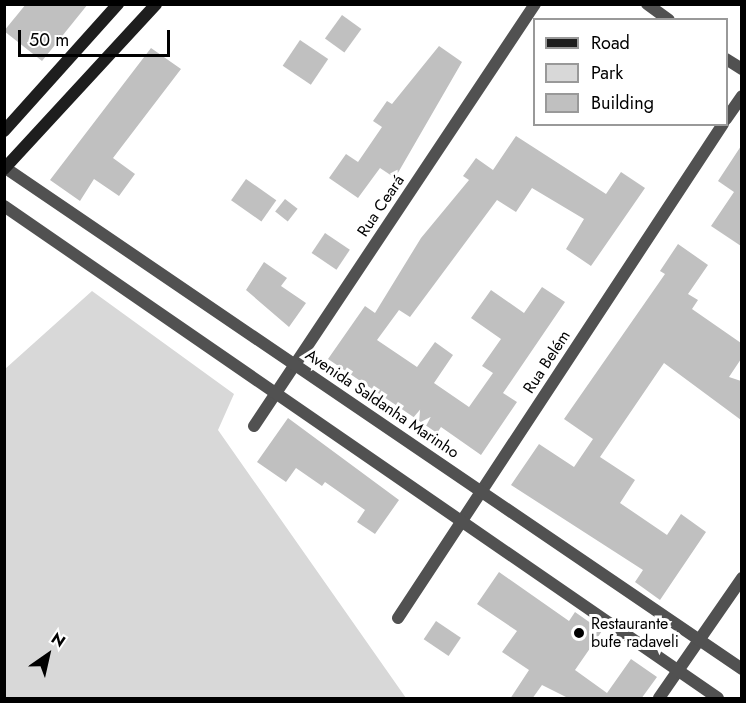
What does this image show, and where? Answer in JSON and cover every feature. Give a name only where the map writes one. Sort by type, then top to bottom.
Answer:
[{"type":"main road","points":[[4,131],[118,4]]},
{"type":"main road","points":[[5,168],[156,4]]},
{"type":"street","name":"Rua Ceará","points":[[254,426],[535,4]]},
{"type":"street","points":[[647,4],[666,18]]},
{"type":"street","points":[[728,60],[741,69]]},
{"type":"street","points":[[728,116],[741,96]]},
{"type":"street","name":"Rua Belém","points":[[398,618],[722,126]]},
{"type":"street","name":"Avenida Saldanha Marinho","points":[[5,168],[741,669]]},
{"type":"street","points":[[4,206],[460,524],[718,699]]},
{"type":"street","points":[[659,699],[741,578]]},
{"type":"green space","points":[[92,291],[234,394],[218,430],[406,698],[5,698],[5,369]]},
{"type":"building","points":[[26,4],[88,4],[42,61],[4,31]]},
{"type":"building","points":[[342,15],[361,29],[344,53],[325,38]]},
{"type":"building","points":[[300,40],[328,59],[311,85],[283,66]]},
{"type":"building","points":[[439,46],[462,62],[395,178],[380,168],[358,198],[329,178],[346,154],[358,162],[382,127],[373,121],[387,101],[392,104]]},
{"type":"building","points":[[151,48],[181,69],[113,158],[135,174],[119,196],[94,179],[80,201],[50,180]]},
{"type":"building","points":[[516,136],[606,194],[621,172],[645,188],[591,266],[566,249],[584,219],[532,188],[516,212],[497,200],[410,317],[399,310],[377,340],[417,367],[435,342],[453,355],[434,383],[469,407],[493,373],[482,366],[501,339],[471,318],[491,290],[524,313],[542,287],[565,302],[503,393],[517,402],[481,455],[441,427],[437,433],[328,359],[365,306],[375,313],[421,238],[469,180],[463,176],[476,158],[493,170]]},
{"type":"building","points":[[741,146],[741,246],[711,226],[734,192],[718,181]]},
{"type":"building","points":[[246,179],[276,200],[261,222],[231,200]]},
{"type":"building","points":[[285,199],[298,209],[288,221],[275,212]]},
{"type":"building","points":[[325,233],[350,250],[336,270],[312,253]]},
{"type":"building","points":[[678,244],[708,265],[688,294],[698,300],[692,309],[741,343],[741,359],[729,377],[741,381],[741,420],[664,363],[600,457],[635,480],[620,503],[667,535],[681,514],[706,532],[660,600],[635,582],[643,570],[511,485],[539,444],[574,467],[593,439],[564,419],[665,274],[660,271]]},
{"type":"building","points":[[264,262],[287,278],[281,286],[306,303],[289,327],[246,290]]},
{"type":"building","points":[[288,418],[399,500],[375,534],[357,522],[365,510],[325,482],[322,486],[296,468],[286,482],[257,462]]},
{"type":"building","points":[[499,572],[569,621],[575,612],[602,631],[575,670],[607,693],[631,659],[657,677],[641,699],[570,699],[542,685],[532,699],[510,699],[529,670],[502,652],[517,631],[477,604]]},
{"type":"building","points":[[436,621],[461,638],[449,656],[424,639]]},
{"type":"place","name":"Restaurante bufe radaveli","points":[[579,633]]}]
